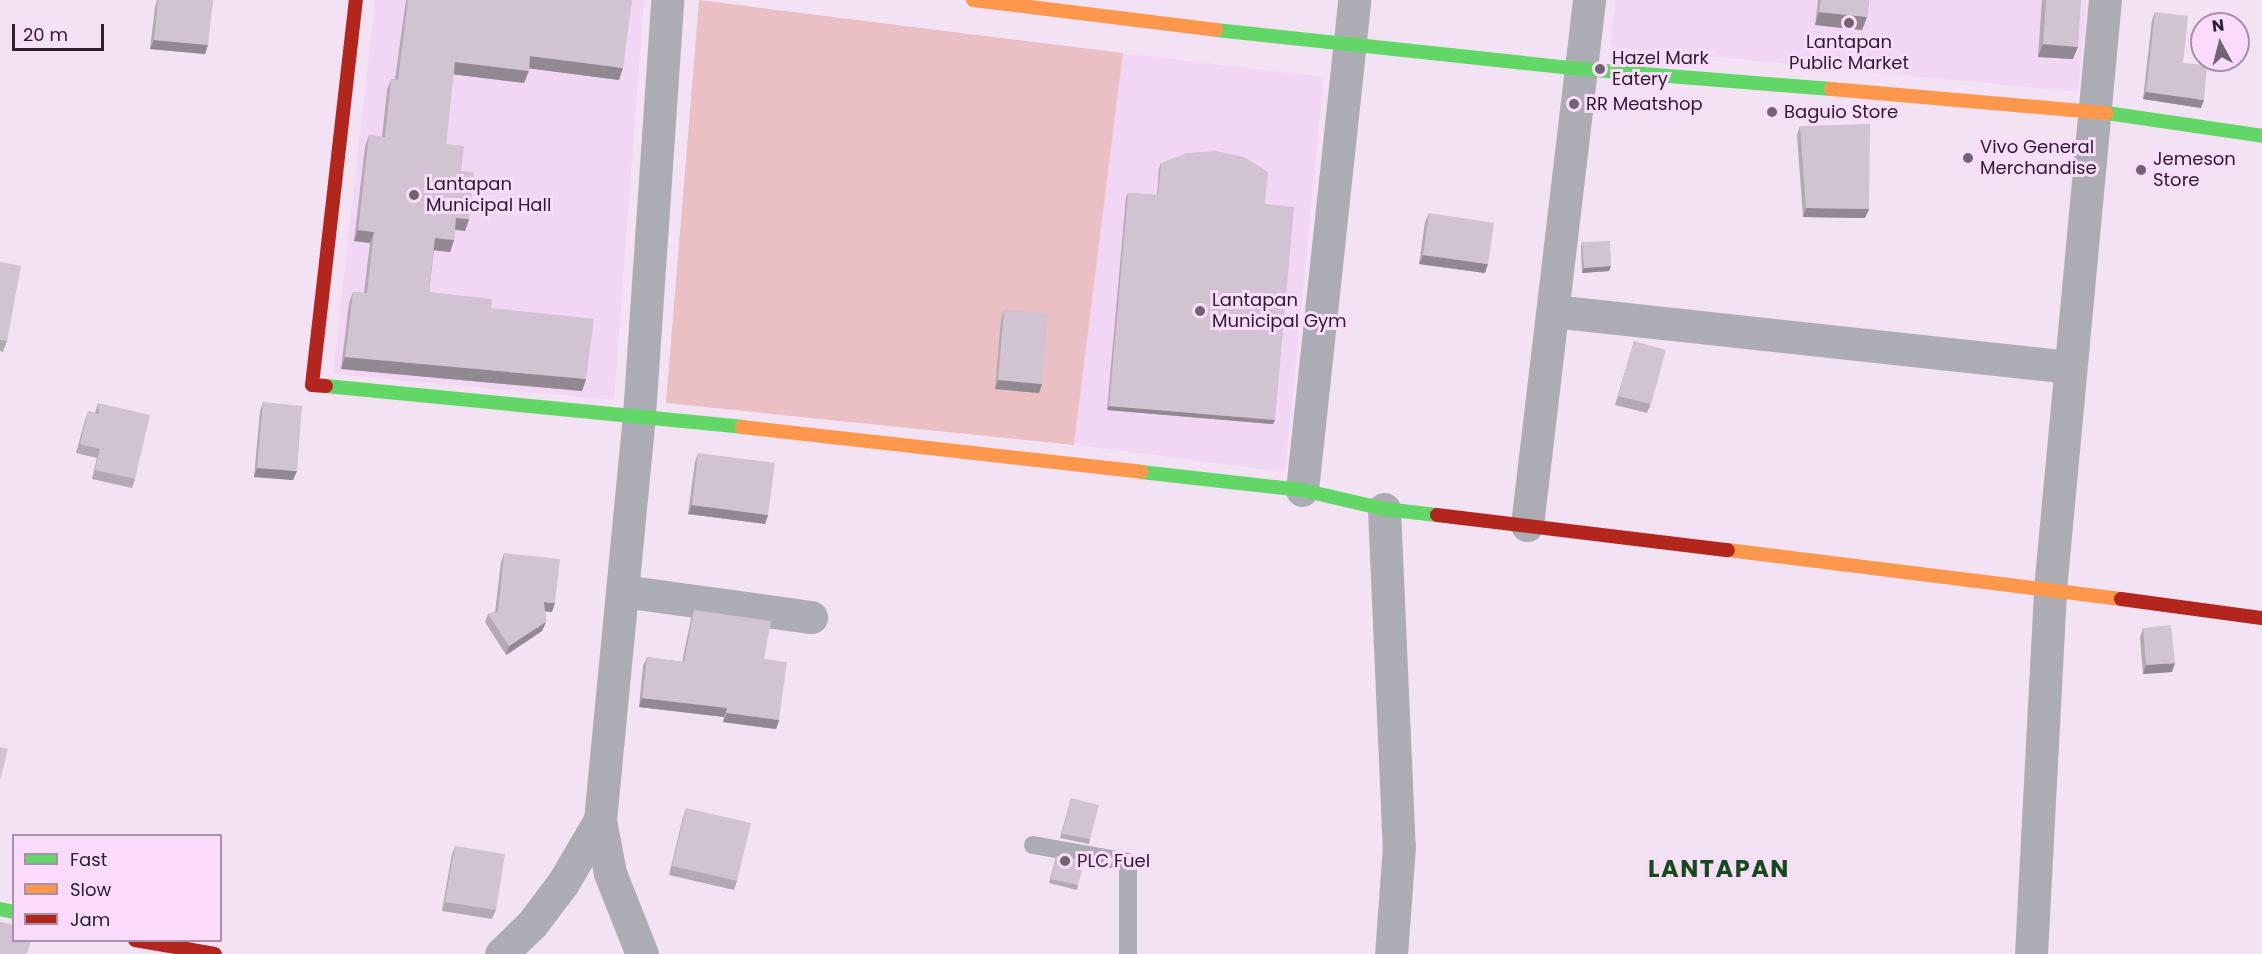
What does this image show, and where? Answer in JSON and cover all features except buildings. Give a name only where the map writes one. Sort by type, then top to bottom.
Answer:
[{"type":"street","points":[[356,0],[312,385],[639,415],[1302,490],[1384,509],[2050,589],[2262,618]]},
{"type":"street","points":[[642,954],[610,873],[600,820],[639,415],[668,0]]},
{"type":"street","points":[[973,0],[1111,9],[1348,45],[1582,69],[2093,111],[2262,136]]},
{"type":"street","points":[[1302,490],[1354,0]]},
{"type":"street","points":[[1527,525],[1589,0]]},
{"type":"street","points":[[2031,954],[2050,589],[2104,0]]},
{"type":"street","points":[[1553,311],[2069,367]]},
{"type":"street","points":[[1384,509],[1399,846],[1391,954]]},
{"type":"street","points":[[623,591],[811,617]]},
{"type":"street","points":[[501,954],[532,924],[557,891],[600,820]]},
{"type":"street","points":[[146,942],[215,954]]},
{"type":"lane","points":[[1033,845],[1128,862],[1128,954]]},
{"type":"shaded area","points":[[375,0],[644,0],[614,400],[333,374]]},
{"type":"shaded area","points":[[699,0],[1123,53],[1074,445],[666,403]]},
{"type":"shaded area","name":"Lantapan Public Market","points":[[1616,0],[2087,0],[2078,92],[1610,47]]},
{"type":"shaded area","points":[[1123,53],[1324,77],[1285,472],[1074,445]]},
{"type":"traffic: fast","points":[[1216,30],[1582,69],[1831,89]]},
{"type":"traffic: fast","points":[[2107,113],[2262,136]]},
{"type":"traffic: fast","points":[[326,386],[742,427]]},
{"type":"traffic: fast","points":[[1141,472],[1302,490],[1384,509],[1437,515]]},
{"type":"traffic: fast","points":[[0,909],[12,912]]},
{"type":"traffic: slow","points":[[973,0],[1216,30]]},
{"type":"traffic: slow","points":[[1831,89],[2107,113]]},
{"type":"traffic: slow","points":[[742,427],[1141,472]]},
{"type":"traffic: slow","points":[[1728,550],[2121,599]]},
{"type":"traffic: jam","points":[[326,386],[312,385],[356,0]]},
{"type":"traffic: jam","points":[[1437,515],[1728,550]]},
{"type":"traffic: jam","points":[[2121,599],[2262,618]]},
{"type":"traffic: jam","points":[[146,942],[215,954]]},
{"type":"place","name":"Lantapan Public Market","points":[[1849,23]]},
{"type":"place","name":"Hazel Mark Eatery","points":[[1600,69]]},
{"type":"place","name":"RR Meatshop","points":[[1574,104]]},
{"type":"place","name":"Baguio Store","points":[[1772,112]]},
{"type":"place","name":"Vivo General Merchandise","points":[[1968,158]]},
{"type":"place","name":"Jemeson Store","points":[[2141,170]]},
{"type":"place","name":"Lantapan Municipal Hall","points":[[414,195]]},
{"type":"place","name":"Lantapan Municipal Gym","points":[[1200,311]]},
{"type":"place","name":"PLC Fuel","points":[[1065,861]]},
{"type":"district","name":"LANTAPAN","points":[[1719,869]]}]
